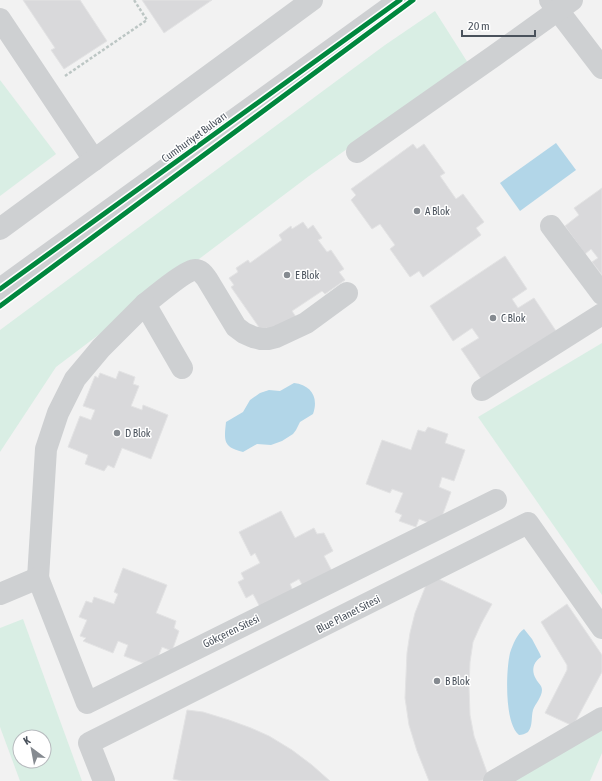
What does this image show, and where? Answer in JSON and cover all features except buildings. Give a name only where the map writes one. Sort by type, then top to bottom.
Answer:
[{"type":"street","points":[[0,229],[312,0]]},
{"type":"street","name":"Cumhuriyet Bulvarı","points":[[0,289],[400,0]]},
{"type":"street","points":[[357,152],[494,56],[560,3],[602,68]]},
{"type":"street","points":[[0,19],[94,160]]},
{"type":"street","points":[[551,226],[602,294]]},
{"type":"street","name":"Gökçeren Sitesi","points":[[346,293],[306,323],[276,337],[268,339],[253,338],[236,327],[204,274],[198,271],[191,271],[145,304],[101,348],[75,379],[58,413],[46,449],[38,578],[87,703],[496,500]]},
{"type":"street","points":[[145,304],[182,368]]},
{"type":"street","points":[[482,390],[602,314]]},
{"type":"street","name":"Blue Planet Sitesi","points":[[104,781],[89,743],[528,523],[602,628]]},
{"type":"street","points":[[0,594],[38,578]]},
{"type":"street","points":[[494,781],[602,718]]},
{"type":"path","points":[[46,89],[147,20],[134,0]]},
{"type":"green space","points":[[435,11],[468,63],[309,176],[56,367],[0,452],[0,330],[385,45]]},
{"type":"green space","points":[[0,80],[56,154],[0,196]]},
{"type":"green space","points":[[602,343],[602,595],[478,417]]},
{"type":"green space","points":[[23,619],[82,781],[20,781],[16,769],[52,769],[52,729],[12,729],[12,759],[0,727],[0,628]]},
{"type":"green space","points":[[602,726],[602,753],[590,781],[511,781]]},
{"type":"water","points":[[556,143],[576,170],[520,211],[500,183]]},
{"type":"water","points":[[294,383],[305,386],[309,389],[314,397],[315,408],[313,414],[300,422],[293,434],[282,441],[271,445],[257,444],[243,452],[228,445],[225,439],[226,422],[243,412],[250,400],[260,393],[269,390],[280,391]]},
{"type":"water","points":[[524,629],[532,639],[541,657],[536,661],[533,670],[534,676],[541,685],[542,690],[533,710],[530,730],[522,735],[519,735],[514,729],[511,720],[507,696],[507,683],[512,646],[517,636]]},
{"type":"cycle path","points":[[0,289],[400,0]]},
{"type":"cycle path","points":[[0,306],[413,0]]},
{"type":"place","name":"A Blok","points":[[417,211]]},
{"type":"place","name":"E Blok","points":[[287,275]]},
{"type":"place","name":"C Blok","points":[[493,318]]},
{"type":"place","name":"D Blok","points":[[117,433]]},
{"type":"place","name":"B Blok","points":[[437,681]]}]
